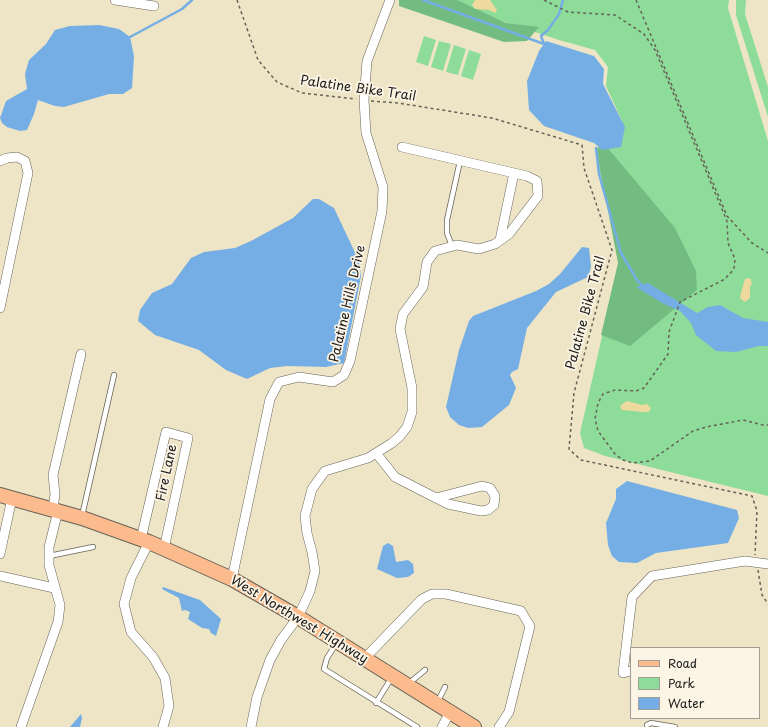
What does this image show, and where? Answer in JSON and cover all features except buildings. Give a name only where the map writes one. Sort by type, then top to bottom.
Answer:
[{"type":"main road","name":"West Northwest Highway","points":[[6,497],[82,518],[145,541],[232,579],[298,617],[337,643],[471,726]]},
{"type":"street","points":[[115,0],[154,6]]},
{"type":"street","name":"Palatine Hills Drive","points":[[232,579],[270,399],[279,382],[299,377],[333,382],[344,375],[350,361],[382,211],[383,187],[366,133],[364,100],[367,61],[390,0]]},
{"type":"street","points":[[250,727],[257,697],[270,660],[281,640],[298,617],[310,591],[315,571],[305,516],[312,489],[325,471],[368,458],[400,436],[407,427],[412,412],[412,388],[400,329],[403,314],[422,287],[427,262],[435,250],[457,245],[479,249],[500,240],[509,234],[538,196],[537,181],[514,173],[402,147]]},
{"type":"street","points":[[0,161],[7,158],[17,158],[25,161],[28,173],[0,308]]},
{"type":"street","points":[[500,240],[514,173]]},
{"type":"street","points":[[21,727],[58,622],[60,605],[54,588],[49,556],[55,510],[53,475],[81,354]]},
{"type":"street","name":"Fire Lane","points":[[145,541],[166,432],[188,438],[164,549]]},
{"type":"street","points":[[376,453],[395,477],[436,498],[448,504],[481,511],[488,510],[494,505],[495,496],[490,488],[482,486],[436,498]]},
{"type":"street","points":[[0,554],[6,497]]},
{"type":"street","points":[[145,541],[131,578],[124,604],[131,632],[152,657],[165,678],[169,706],[163,727]]},
{"type":"street","points":[[627,672],[632,597],[652,576],[745,562],[768,564]]},
{"type":"street","points":[[0,576],[54,588]]},
{"type":"street","points":[[364,659],[422,599],[432,594],[446,594],[521,611],[530,626],[509,712],[499,727]]},
{"type":"street","points":[[442,727],[450,712]]},
{"type":"lane","points":[[452,246],[447,233],[447,220],[460,161]]},
{"type":"lane","points":[[82,518],[114,375]]},
{"type":"lane","points":[[49,556],[94,547]]},
{"type":"lane","points":[[337,643],[327,658],[324,669],[376,703],[417,727]]},
{"type":"lane","points":[[406,685],[425,670]]},
{"type":"lane","points":[[376,703],[393,677]]},
{"type":"lane","points":[[436,704],[446,687]]},
{"type":"lane","points":[[647,725],[651,722],[674,727]]},
{"type":"path","name":"Palatine Bike Trail","points":[[237,0],[258,60],[277,82],[302,93],[398,103],[492,118],[582,145],[584,168],[612,250],[574,393],[569,449],[582,460],[752,496],[757,511],[756,563],[762,595],[768,604]]},
{"type":"path","points":[[544,0],[568,12],[614,15],[644,34],[655,50],[727,221],[728,243],[736,259],[734,269],[725,279],[680,302],[669,332],[668,354],[644,388],[636,391],[615,390],[603,394],[598,403],[595,418],[598,431],[607,445],[623,460],[633,463],[650,461],[693,431],[706,426],[743,420],[768,425]]},
{"type":"path","points":[[636,0],[727,216],[752,243],[768,253]]},
{"type":"green space","points":[[399,0],[457,0],[506,23],[539,27],[527,41],[504,42],[399,6]]},
{"type":"green space","points":[[438,0],[729,0],[728,8],[768,141],[768,496],[605,456],[584,448],[580,433],[621,253],[599,174],[596,148],[606,146],[622,121],[606,86],[608,67],[595,50],[559,40]]},
{"type":"green space","points":[[736,0],[746,0],[745,14],[768,87],[768,117],[736,15]]},
{"type":"green space","points":[[424,36],[436,40],[428,66],[416,62]]},
{"type":"green space","points":[[439,41],[451,44],[443,71],[431,67]]},
{"type":"green space","points":[[454,45],[466,49],[458,75],[446,72]]},
{"type":"green space","points":[[469,50],[481,54],[473,80],[461,76]]},
{"type":"green space","points":[[606,146],[675,228],[696,271],[697,290],[630,346],[601,335],[618,263],[596,148]]},
{"type":"sand","points":[[475,0],[490,0],[497,10],[495,13],[489,10],[475,9],[472,5]]},
{"type":"sand","points":[[750,278],[752,283],[750,287],[750,298],[745,302],[740,298],[741,293],[745,279]]},
{"type":"sand","points":[[627,401],[642,405],[647,404],[651,408],[649,412],[622,410],[620,406]]},
{"type":"water","points":[[99,25],[119,29],[130,37],[134,56],[132,88],[123,94],[109,94],[64,107],[55,106],[38,100],[27,130],[20,131],[7,127],[2,123],[0,118],[6,101],[27,89],[25,74],[29,60],[46,44],[55,30],[70,26]]},
{"type":"water","points":[[546,41],[594,56],[604,69],[603,84],[625,127],[621,147],[602,150],[594,143],[544,126],[529,110],[527,81],[539,51]]},
{"type":"water","points":[[313,199],[319,199],[334,208],[359,261],[361,276],[344,363],[326,367],[287,366],[270,368],[247,379],[226,370],[199,350],[155,335],[138,321],[140,310],[152,293],[172,284],[191,258],[204,252],[235,248],[251,241],[293,218]]},
{"type":"water","points":[[582,247],[589,248],[591,267],[588,277],[556,292],[527,328],[518,369],[510,375],[516,388],[509,405],[482,427],[468,428],[459,425],[450,417],[446,407],[459,350],[469,321],[473,316],[536,291],[549,284],[560,274]]},
{"type":"water","points":[[648,283],[697,313],[708,307],[720,305],[743,318],[768,322],[768,346],[759,346],[736,352],[716,351],[696,335],[691,323],[680,311],[664,304],[636,287]]},
{"type":"water","points":[[627,481],[737,510],[739,518],[728,543],[656,553],[637,563],[619,562],[612,556],[608,545],[606,523],[616,499],[616,489]]},
{"type":"water","points":[[388,543],[393,546],[396,562],[408,560],[413,564],[414,573],[408,577],[397,578],[377,569],[383,546]]},
{"type":"water","points":[[163,587],[200,600],[221,619],[216,636],[211,633],[209,629],[202,628],[188,619],[190,612],[185,610],[182,611],[179,598],[162,589]]},
{"type":"water","points":[[81,714],[82,718],[80,727],[70,727]]},
{"type":"waterway","points":[[130,37],[182,9],[192,0]]},
{"type":"waterway","points":[[423,0],[544,44]]},
{"type":"waterway","points":[[544,44],[541,36],[548,30],[559,14],[563,0]]},
{"type":"waterway","points":[[596,148],[599,174],[621,253],[637,280],[644,287]]}]
